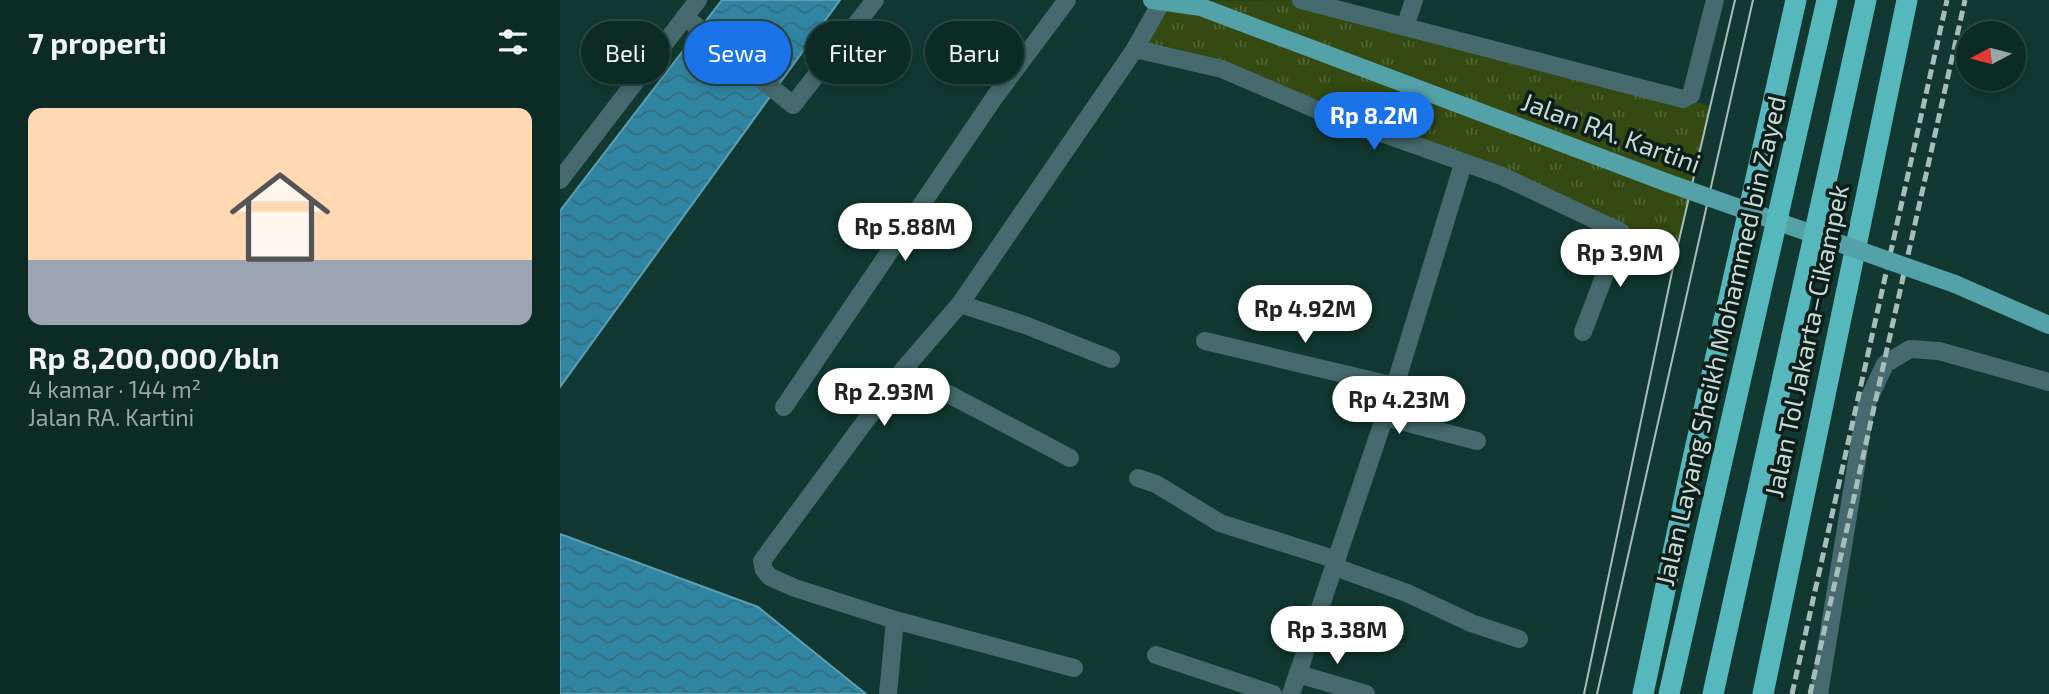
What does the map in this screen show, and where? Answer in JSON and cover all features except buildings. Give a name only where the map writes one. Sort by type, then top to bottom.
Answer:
[{"type":"highway","points":[[1643,694],[1796,0]]},
{"type":"highway","name":"Jalan Layang Sheikh Mohammed bin Zayed","points":[[1669,694],[1827,0]]},
{"type":"highway","points":[[1713,694],[1866,0]]},
{"type":"highway","name":"Jalan Tol Jakarta–Cikampek","points":[[1763,694],[1907,0]]},
{"type":"main road","name":"Jalan RA. Kartini","points":[[1157,1],[1203,4],[1668,183],[1955,284],[2049,324]]},
{"type":"street","points":[[560,180],[698,0]]},
{"type":"street","points":[[685,17],[793,105],[875,0]]},
{"type":"street","points":[[784,407],[995,98],[1067,0]]},
{"type":"street","points":[[1301,0],[1683,99],[1691,95],[1715,0]]},
{"type":"street","points":[[1405,27],[1413,0]]},
{"type":"street","points":[[1074,667],[895,620],[795,588],[770,577],[764,570],[762,561],[903,370],[960,304],[1135,49],[1157,1]]},
{"type":"street","points":[[1135,49],[1222,69],[1320,111],[1502,176],[1621,232],[1583,332]]},
{"type":"street","points":[[1291,694],[1385,417],[1463,164]]},
{"type":"street","points":[[960,304],[1111,359]]},
{"type":"street","points":[[1205,341],[1395,386]]},
{"type":"street","points":[[1819,694],[1866,405],[1885,365],[1910,349],[1939,351],[2049,382]]},
{"type":"street","points":[[903,370],[1070,458]]},
{"type":"street","points":[[1385,417],[1477,441]]},
{"type":"street","points":[[1138,478],[1165,489],[1220,523],[1336,563],[1471,623],[1519,639]]},
{"type":"street","points":[[888,694],[895,620]]},
{"type":"street","points":[[1156,655],[1273,694]]},
{"type":"street","points":[[1298,674],[1366,694]]},
{"type":"green space","points":[[1301,0],[1711,106],[1676,253],[1312,108],[1135,49],[1162,1]]},
{"type":"water","points":[[722,0],[840,0],[825,21],[805,21],[805,48],[791,68],[791,21],[706,21]]},
{"type":"water","points":[[684,49],[684,84],[779,84],[560,387],[560,211],[658,84],[670,84],[670,68]]},
{"type":"water","points":[[560,534],[758,607],[866,694],[560,694]]},
{"type":"tram line","points":[[1584,694],[1676,253],[1735,0]]},
{"type":"tram line","points":[[1597,694],[1753,0]]},
{"type":"railway","points":[[1792,694],[1947,0]]},
{"type":"railway","points":[[1810,694],[1965,0]]}]
